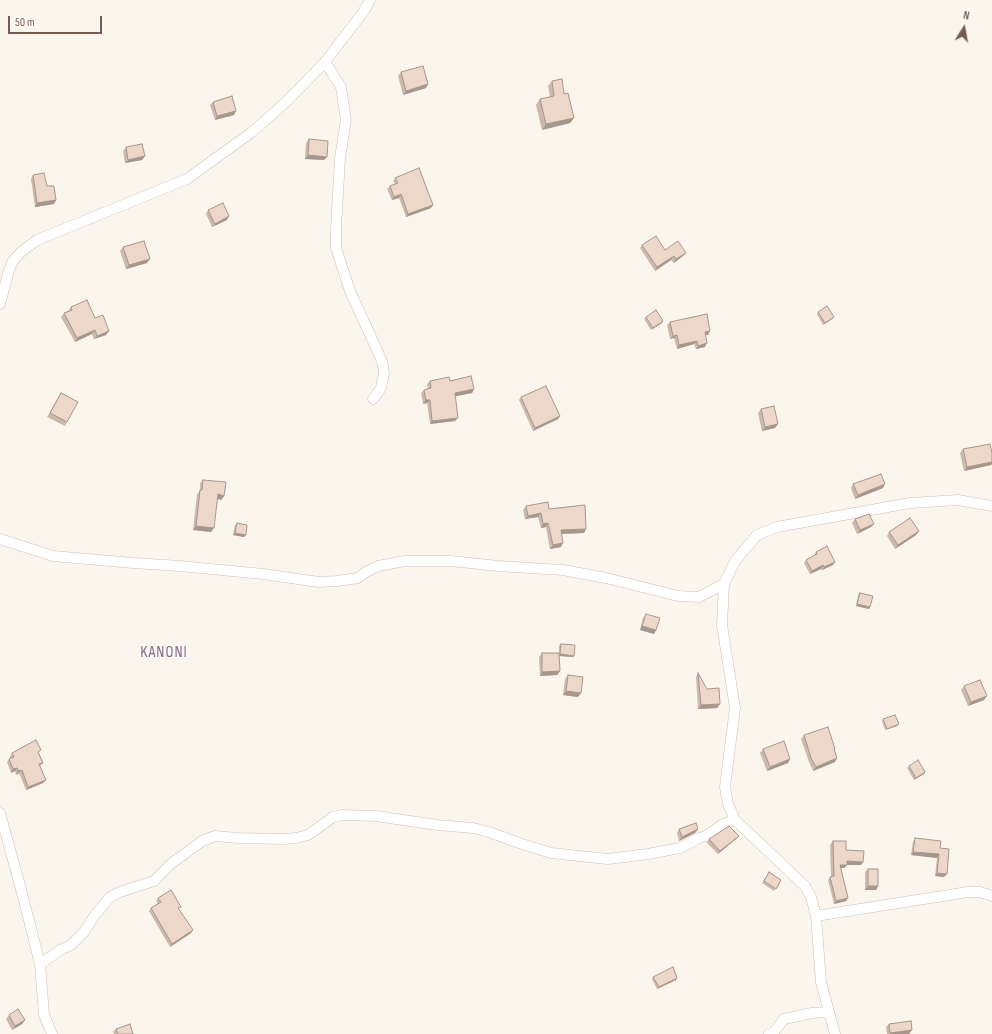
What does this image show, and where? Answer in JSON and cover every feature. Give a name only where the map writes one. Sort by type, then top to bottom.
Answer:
[{"type":"street","points":[[0,304],[2,287],[13,261],[21,252],[37,240],[187,179],[252,132],[286,102],[325,62],[364,11],[370,0]]},
{"type":"street","points":[[325,62],[341,88],[346,120],[340,158],[336,248],[350,291],[382,360],[384,373],[381,388],[373,399]]},
{"type":"street","points":[[835,1034],[821,982],[816,916],[811,897],[805,886],[735,820],[728,804],[725,787],[735,708],[722,625],[724,584],[735,562],[746,547],[757,536],[776,527],[910,503],[958,500],[992,506]]},
{"type":"street","points":[[0,539],[53,556],[263,574],[319,582],[358,578],[378,566],[405,561],[451,560],[498,566],[563,570],[678,596],[699,597],[724,584]]},
{"type":"street","points":[[0,814],[40,964],[44,1015],[52,1034]]},
{"type":"street","points":[[40,964],[62,949],[71,945],[84,932],[95,914],[110,897],[154,881],[172,863],[202,841],[215,836],[236,838],[296,838],[308,835],[333,817],[342,815],[376,816],[437,825],[473,828],[489,832],[519,844],[551,854],[608,859],[680,848],[706,836],[723,824],[735,820]]},
{"type":"street","points":[[816,916],[968,892],[980,892],[992,896]]},
{"type":"street","points":[[769,1034],[774,1032],[784,1019],[828,1012]]},
{"type":"building","points":[[423,66],[428,84],[406,91],[401,72]]},
{"type":"building","points":[[562,79],[564,94],[568,93],[574,118],[546,124],[540,99],[554,96],[552,81]]},
{"type":"building","points":[[232,96],[236,111],[217,116],[213,102]]},
{"type":"building","points":[[309,139],[328,141],[327,157],[308,155]]},
{"type":"building","points":[[142,144],[145,156],[128,160],[126,147]]},
{"type":"building","points":[[419,168],[433,205],[408,214],[401,194],[394,197],[390,186],[398,183],[395,178]]},
{"type":"building","points":[[44,173],[47,186],[54,186],[56,200],[37,203],[33,175]]},
{"type":"building","points":[[223,203],[229,216],[215,224],[208,210]]},
{"type":"building","points":[[656,236],[665,250],[678,241],[686,253],[676,259],[674,256],[657,267],[642,245]]},
{"type":"building","points":[[144,241],[150,259],[129,265],[123,247]]},
{"type":"building","points":[[87,300],[95,318],[103,315],[109,331],[97,336],[95,330],[77,338],[64,313],[72,310],[71,307]]},
{"type":"building","points":[[827,306],[834,317],[825,323],[818,312]]},
{"type":"building","points":[[656,310],[663,321],[653,328],[646,317]]},
{"type":"building","points":[[707,314],[710,331],[705,332],[707,343],[698,346],[697,341],[679,345],[677,335],[673,336],[670,322]]},
{"type":"building","points":[[471,376],[474,389],[455,393],[458,418],[432,421],[430,400],[426,400],[424,390],[431,388],[430,381],[449,377],[450,381]]},
{"type":"building","points":[[546,386],[560,416],[535,428],[521,397]]},
{"type":"building","points":[[61,393],[78,402],[67,422],[50,413]]},
{"type":"building","points":[[774,406],[778,424],[765,427],[761,409]]},
{"type":"building","points":[[990,444],[992,462],[967,467],[963,449]]},
{"type":"building","points":[[881,474],[885,484],[858,495],[853,484]]},
{"type":"building","points":[[203,480],[226,482],[224,496],[218,494],[214,528],[196,526],[200,490],[202,490]]},
{"type":"building","points":[[548,502],[549,509],[585,505],[586,529],[561,530],[563,543],[553,545],[548,523],[543,524],[541,513],[528,516],[526,506]]},
{"type":"building","points":[[869,514],[874,524],[860,530],[855,519]]},
{"type":"building","points":[[910,518],[919,531],[898,545],[889,532]]},
{"type":"building","points":[[237,523],[247,525],[246,535],[235,533]]},
{"type":"building","points":[[827,546],[835,562],[824,567],[823,565],[812,571],[806,560]]},
{"type":"building","points":[[860,593],[873,596],[870,607],[857,604]]},
{"type":"building","points":[[646,614],[660,618],[656,630],[642,626]]},
{"type":"building","points":[[561,644],[575,645],[574,656],[560,654]]},
{"type":"building","points":[[542,653],[559,653],[560,671],[542,672]]},
{"type":"building","points":[[698,673],[707,689],[719,688],[720,704],[701,705]]},
{"type":"building","points":[[568,675],[583,677],[581,693],[566,691]]},
{"type":"building","points":[[980,680],[987,696],[971,702],[964,686]]},
{"type":"building","points":[[895,715],[899,724],[887,729],[883,719]]},
{"type":"building","points":[[828,727],[837,758],[816,767],[811,758],[804,735]]},
{"type":"building","points":[[36,740],[41,750],[38,752],[43,763],[39,764],[46,780],[28,787],[22,770],[18,771],[17,768],[13,769],[9,759],[14,757],[12,753]]},
{"type":"building","points":[[784,741],[790,759],[770,767],[763,749]]},
{"type":"building","points":[[918,760],[925,772],[916,778],[909,766]]},
{"type":"building","points":[[696,823],[698,829],[682,837],[679,829]]},
{"type":"building","points":[[729,826],[739,836],[720,851],[709,839]]},
{"type":"building","points":[[915,838],[941,841],[940,848],[949,849],[947,874],[937,873],[939,854],[913,852]]},
{"type":"building","points":[[833,841],[846,841],[846,850],[864,851],[863,862],[847,861],[847,865],[840,865],[848,898],[836,901],[830,877],[834,876]]},
{"type":"building","points":[[868,869],[878,869],[878,886],[868,886]]},
{"type":"building","points":[[769,872],[781,880],[776,889],[764,881]]},
{"type":"building","points":[[171,890],[181,907],[178,908],[193,930],[172,944],[151,908],[161,902],[158,898]]},
{"type":"building","points":[[673,967],[677,978],[659,987],[653,977]]},
{"type":"building","points":[[18,1009],[25,1020],[15,1026],[9,1015]]},
{"type":"building","points":[[911,1021],[912,1030],[890,1033],[889,1024]]},
{"type":"building","points":[[130,1024],[133,1034],[118,1034],[116,1029]]},
{"type":"district","name":"KANONI","points":[[164,653]]}]
